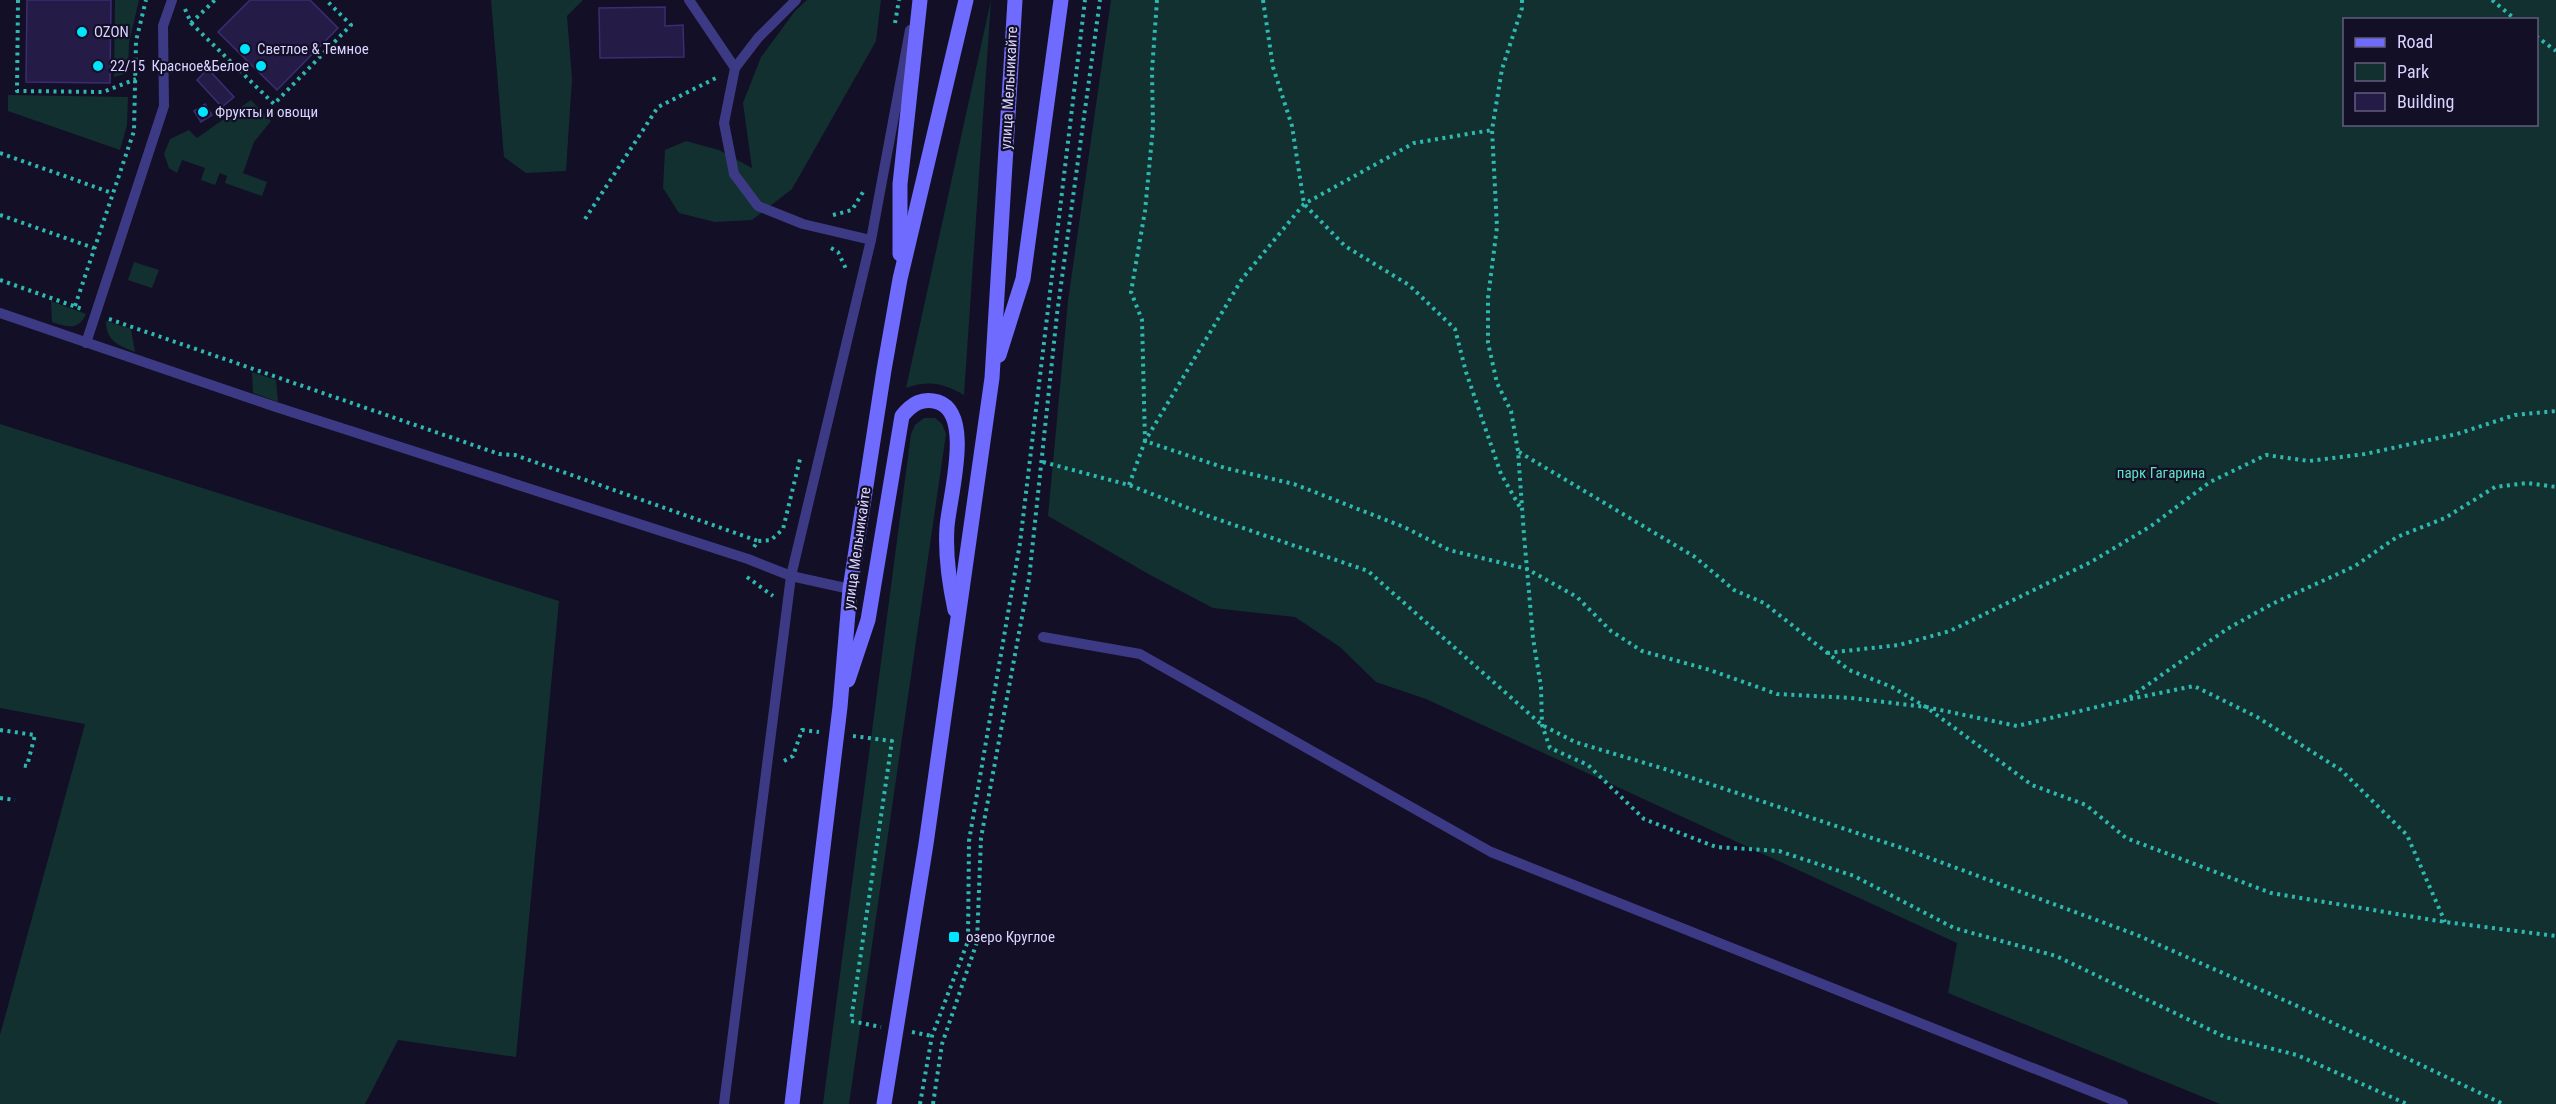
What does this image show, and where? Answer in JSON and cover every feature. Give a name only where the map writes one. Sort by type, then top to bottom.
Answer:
[{"type":"main road","points":[[900,279],[900,184],[918,0]]},
{"type":"main road","name":"улица Мельникайте","points":[[792,1104],[837,734],[850,589],[900,279],[966,0]]},
{"type":"main road","name":"улица Мельникайте","points":[[884,1104],[958,622],[992,378],[1015,0]]},
{"type":"main road","points":[[992,378],[1023,279],[1062,0]]},
{"type":"main road","points":[[840,707],[868,620],[902,416],[911,406],[921,400],[942,404],[951,411],[956,421],[958,444],[947,527],[947,569],[958,622]]},
{"type":"lane","points":[[86,343],[164,106],[163,26],[172,0]]},
{"type":"lane","points":[[688,0],[735,68]]},
{"type":"lane","points":[[796,0],[758,38],[735,68],[724,123],[734,174],[758,206],[803,224],[871,240]]},
{"type":"lane","points":[[724,1104],[791,576],[871,240],[918,0]]},
{"type":"lane","points":[[0,313],[355,433],[748,559],[791,576],[850,589]]},
{"type":"lane","points":[[1043,637],[1140,654],[1491,852],[2123,1104]]},
{"type":"path","points":[[18,0],[17,91],[103,92],[136,79]]},
{"type":"path","points":[[75,306],[134,131],[136,41],[146,0]]},
{"type":"path","points":[[181,0],[191,23],[274,104],[351,25],[326,0]]},
{"type":"path","points":[[191,23],[215,0]]},
{"type":"path","points":[[920,1104],[932,1036],[968,941],[969,841],[1020,543],[1085,0]]},
{"type":"path","points":[[933,1104],[942,1044],[977,942],[981,838],[1029,579],[1057,314],[1100,0]]},
{"type":"path","points":[[1145,441],[1142,320],[1131,292],[1145,211],[1153,127],[1152,71],[1157,0]]},
{"type":"path","points":[[1263,0],[1273,67],[1292,126],[1304,204],[1345,246],[1409,285],[1455,329],[1466,372],[1501,474],[1522,511]]},
{"type":"path","points":[[1524,0],[1502,69],[1492,130],[1497,227],[1488,298],[1488,343],[1497,383],[1511,411],[1518,452],[1527,569],[1541,687],[1542,725],[1550,748],[1588,765],[1644,819],[1716,847],[1779,851],[1854,876],[1954,928],[2056,956],[2225,1037],[2297,1055],[2407,1104]]},
{"type":"path","points":[[2492,0],[2514,18]]},
{"type":"path","points":[[2538,38],[2556,51]]},
{"type":"path","points":[[585,219],[658,107],[735,68]]},
{"type":"path","points":[[1129,485],[1145,441],[1242,279],[1304,204],[1414,142],[1492,130]]},
{"type":"path","points":[[0,153],[113,193]]},
{"type":"path","points":[[0,215],[94,248]]},
{"type":"path","points":[[0,280],[499,454],[515,455],[758,541]]},
{"type":"path","points":[[1826,653],[1899,645],[1950,631],[2091,562],[2151,526],[2210,482],[2266,455],[2309,461],[2365,454],[2457,434],[2515,415],[2556,411]]},
{"type":"path","points":[[1145,441],[1225,468],[1294,484],[1404,527],[1449,550],[1527,569],[1577,597],[1611,631],[1642,651],[1710,670],[1777,694],[1851,698],[1926,707],[2017,726],[2194,686],[2258,717],[2341,770],[2407,835],[2445,922]]},
{"type":"path","points":[[1518,452],[1695,557],[1734,590],[1764,603],[1849,670],[1893,687],[1926,707],[2032,785],[2086,805],[2126,838],[2271,893],[2445,922],[2556,936]]},
{"type":"path","points":[[1043,462],[1129,485],[1211,517],[1368,571],[1542,725],[1575,742],[1668,770],[1908,850],[2137,935],[2295,1005],[2503,1104]]},
{"type":"path","points":[[2126,700],[2236,624],[2272,604],[2355,566],[2397,537],[2445,518],[2495,487],[2527,483],[2556,487]]},
{"type":"path","points":[[0,730],[35,735],[27,766],[21,765]]},
{"type":"path","points":[[778,764],[793,756],[801,730],[892,741],[851,1021],[932,1036]]},
{"type":"path","points":[[0,798],[15,800]]},
{"type":"green space","points":[[115,0],[139,0],[129,43],[128,73],[114,77]]},
{"type":"green space","points":[[491,0],[583,0],[567,16],[572,79],[566,171],[526,173],[504,157]]},
{"type":"green space","points":[[807,0],[881,0],[876,41],[792,189],[752,220],[715,222],[679,213],[663,188],[665,150],[686,141],[719,150],[752,168],[743,103],[761,57],[795,11]]},
{"type":"green space","points":[[991,0],[964,395],[936,384],[922,384],[906,388]]},
{"type":"green space","name":"парк Гагарина","points":[[1111,0],[2556,0],[2556,1104],[2220,1104],[1948,993],[1957,943],[1426,699],[1376,682],[1340,647],[1295,617],[1213,608],[1048,516],[1068,301]]},
{"type":"green space","points":[[8,95],[128,97],[127,125],[120,150],[8,111]]},
{"type":"green space","points":[[251,100],[271,121],[254,142],[243,173],[267,182],[262,196],[225,183],[227,176],[220,173],[215,185],[201,180],[205,168],[182,160],[177,173],[169,168],[164,154],[170,139],[189,130],[197,138]]},
{"type":"green space","points":[[134,262],[159,270],[152,288],[128,280]]},
{"type":"green space","points":[[51,301],[86,314],[80,323],[72,326],[52,322]]},
{"type":"green space","points":[[106,321],[131,329],[135,352],[111,338]]},
{"type":"green space","points":[[252,372],[276,380],[278,402],[253,393]]},
{"type":"green space","points":[[924,418],[935,418],[942,424],[946,434],[849,1104],[823,1104],[911,434],[915,425]]},
{"type":"green space","points":[[0,424],[559,601],[516,1057],[398,1040],[365,1104],[0,1104],[0,1035],[85,724],[0,708]]},
{"type":"building","points":[[27,0],[111,0],[110,83],[26,82]]},
{"type":"building","points":[[250,0],[310,0],[338,28],[277,90],[218,32]]},
{"type":"building","points":[[665,7],[665,26],[683,25],[684,57],[600,58],[599,8]]},
{"type":"building","points":[[208,69],[234,97],[222,107],[197,80]]},
{"type":"building","points":[[205,104],[212,115],[201,122],[194,111]]},
{"type":"place","name":"OZON","points":[[82,32]]},
{"type":"place","name":"Светлое & Темное","points":[[245,49]]},
{"type":"place","name":"22/15","points":[[98,66]]},
{"type":"place","name":"Красное&Белое","points":[[261,66]]},
{"type":"place","name":"Фрукты и овощи","points":[[203,112]]},
{"type":"place","name":"озеро Круглое","points":[[954,937]]}]
